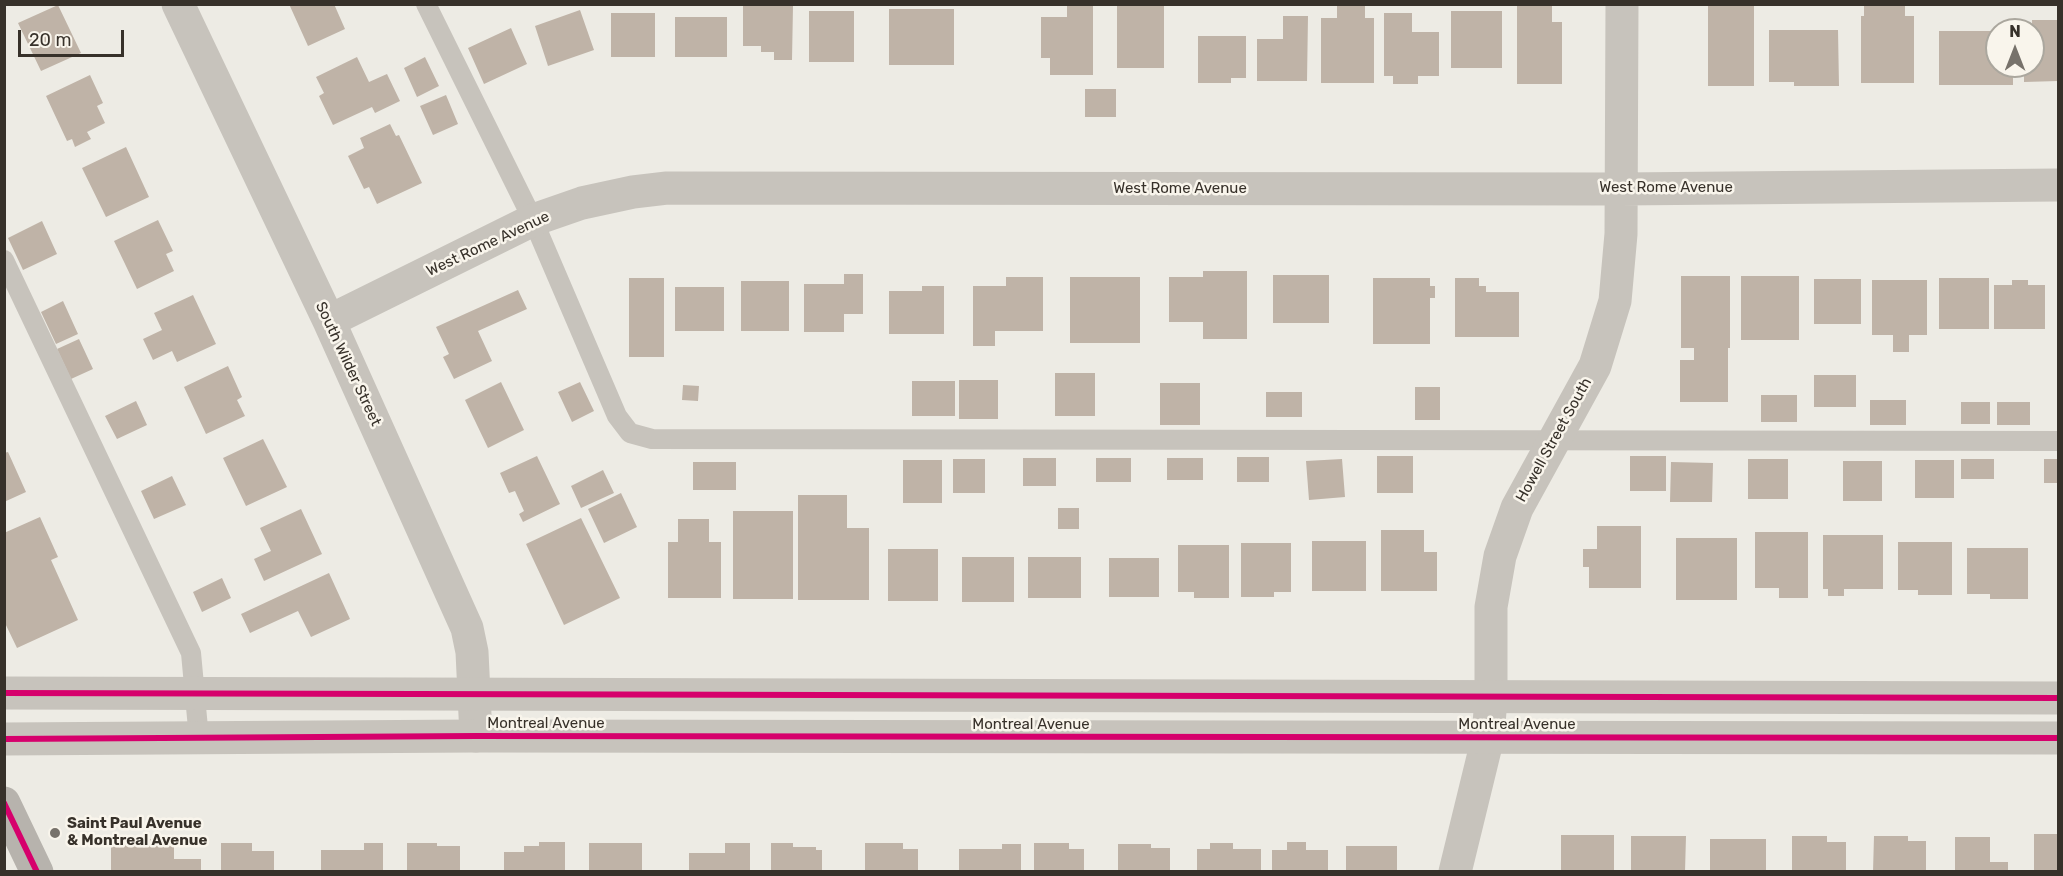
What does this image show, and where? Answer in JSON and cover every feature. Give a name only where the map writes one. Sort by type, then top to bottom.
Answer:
[{"type":"main road","points":[[4,803],[37,872]]},
{"type":"street","name":"South Wilder Street","points":[[178,4],[329,321],[467,628],[472,652],[476,736]]},
{"type":"street","name":"Howell Street South","points":[[1455,872],[1488,737],[1491,698],[1491,607],[1500,556],[1517,508],[1595,366],[1615,302],[1621,234],[1622,4]]},
{"type":"street","name":"West Rome Avenue","points":[[329,321],[533,220],[582,203],[633,192],[667,188],[1621,189],[2058,185]]},
{"type":"street","name":"Montreal Avenue","points":[[4,693],[2058,698]]},
{"type":"street","name":"Montreal Avenue","points":[[4,739],[476,736],[2058,738]]},
{"type":"lane","points":[[426,4],[533,220],[617,416],[630,433],[652,439],[2058,441]]},
{"type":"lane","points":[[4,260],[191,652],[199,739]]},
{"type":"building","points":[[289,4],[334,4],[345,29],[308,46]]},
{"type":"building","points":[[1067,4],[1093,4],[1093,75],[1050,75],[1050,58],[1041,58],[1041,17],[1067,17]]},
{"type":"building","points":[[1117,4],[1164,4],[1164,68],[1117,68]]},
{"type":"building","points":[[1337,4],[1365,4],[1365,18],[1374,18],[1374,83],[1321,83],[1321,18],[1337,18]]},
{"type":"building","points":[[1517,4],[1552,4],[1552,22],[1562,22],[1562,84],[1517,84]]},
{"type":"building","points":[[1708,4],[1754,4],[1754,86],[1708,86]]},
{"type":"building","points":[[1864,4],[1905,4],[1905,16],[1914,16],[1914,83],[1861,83],[1861,16],[1864,16]]},
{"type":"building","points":[[58,5],[81,53],[41,71],[18,23]]},
{"type":"building","points":[[743,6],[793,6],[792,60],[774,60],[774,52],[761,52],[761,46],[743,46]]},
{"type":"building","points":[[889,9],[954,9],[954,65],[889,65]]},
{"type":"building","points":[[580,10],[594,50],[548,66],[535,26]]},
{"type":"building","points":[[809,11],[854,11],[854,62],[809,62]]},
{"type":"building","points":[[1451,11],[1502,11],[1502,68],[1451,68]]},
{"type":"building","points":[[611,13],[655,13],[655,57],[611,57]]},
{"type":"building","points":[[1384,13],[1412,13],[1412,32],[1439,32],[1439,76],[1418,76],[1418,84],[1393,84],[1393,76],[1384,76]]},
{"type":"building","points":[[1283,16],[1308,16],[1307,81],[1257,81],[1257,39],[1283,39]]},
{"type":"building","points":[[675,17],[727,17],[727,57],[675,57]]},
{"type":"building","points":[[2045,20],[2058,20],[2058,81],[2024,82],[2024,78],[2045,78]]},
{"type":"building","points":[[511,28],[527,64],[484,84],[468,48]]},
{"type":"building","points":[[1769,30],[1838,30],[1839,86],[1794,86],[1794,82],[1769,82]]},
{"type":"building","points":[[1939,31],[1985,31],[1985,78],[2013,78],[2013,85],[1939,85]]},
{"type":"building","points":[[1198,36],[1246,36],[1246,78],[1231,78],[1231,83],[1198,83]]},
{"type":"building","points":[[357,57],[369,82],[387,74],[400,101],[375,113],[372,107],[333,125],[319,96],[324,93],[316,77]]},
{"type":"building","points":[[425,57],[439,86],[417,97],[404,68]]},
{"type":"building","points":[[90,75],[103,103],[97,106],[105,123],[87,132],[91,139],[75,147],[72,139],[67,141],[46,96]]},
{"type":"building","points":[[1085,89],[1116,89],[1116,117],[1085,117]]},
{"type":"building","points":[[446,95],[458,124],[433,135],[420,106]]},
{"type":"building","points":[[390,124],[396,136],[399,135],[422,183],[377,204],[369,187],[364,189],[348,156],[364,148],[360,138]]},
{"type":"building","points":[[126,147],[149,197],[106,217],[82,168]]},
{"type":"building","points":[[158,220],[173,251],[166,254],[174,271],[137,289],[114,241]]},
{"type":"building","points":[[42,221],[57,254],[23,270],[8,238]]},
{"type":"building","points":[[1203,271],[1247,271],[1247,339],[1203,339],[1203,322],[1169,322],[1169,277],[1203,277]]},
{"type":"building","points":[[844,274],[863,274],[863,314],[844,314],[844,332],[804,332],[804,284],[844,284]]},
{"type":"building","points":[[1273,275],[1329,275],[1329,323],[1273,323]]},
{"type":"building","points":[[1681,276],[1730,276],[1728,402],[1680,402],[1680,360],[1694,360],[1694,348],[1681,348]]},
{"type":"building","points":[[1741,276],[1799,276],[1799,340],[1741,340]]},
{"type":"building","points":[[1006,277],[1043,277],[1043,331],[995,331],[995,346],[973,346],[973,286],[1006,286]]},
{"type":"building","points":[[1070,277],[1140,277],[1140,343],[1070,343]]},
{"type":"building","points":[[629,278],[664,278],[664,357],[629,357]]},
{"type":"building","points":[[1373,278],[1430,278],[1430,286],[1435,286],[1435,298],[1430,298],[1430,344],[1373,344]]},
{"type":"building","points":[[1455,278],[1479,278],[1479,286],[1486,286],[1486,292],[1519,292],[1519,337],[1455,337]]},
{"type":"building","points":[[1939,278],[1989,278],[1989,329],[1939,329]]},
{"type":"building","points":[[1814,279],[1861,279],[1861,324],[1814,324]]},
{"type":"building","points":[[1872,280],[1927,280],[1927,335],[1909,335],[1909,352],[1893,352],[1893,335],[1872,335]]},
{"type":"building","points":[[2012,280],[2028,280],[2028,285],[2045,285],[2045,329],[1994,329],[1994,285],[2012,285]]},
{"type":"building","points":[[741,281],[789,281],[789,331],[741,331]]},
{"type":"building","points":[[922,286],[944,286],[944,334],[889,334],[889,291],[922,291]]},
{"type":"building","points":[[675,287],[724,287],[724,331],[675,331]]},
{"type":"building","points":[[518,290],[527,309],[478,331],[492,361],[454,379],[443,357],[449,354],[436,327]]},
{"type":"building","points":[[193,295],[216,344],[177,362],[172,351],[153,360],[143,339],[162,330],[154,313]]},
{"type":"building","points":[[63,301],[78,334],[56,344],[41,312]]},
{"type":"building","points":[[79,339],[93,369],[71,379],[57,349]]},
{"type":"building","points":[[228,366],[242,397],[237,400],[245,416],[206,434],[184,387]]},
{"type":"building","points":[[1055,373],[1095,373],[1095,416],[1055,416]]},
{"type":"building","points":[[1814,375],[1856,375],[1856,407],[1814,407]]},
{"type":"building","points":[[959,380],[998,380],[998,419],[959,419]]},
{"type":"building","points":[[912,381],[955,381],[955,416],[912,416]]},
{"type":"building","points":[[501,382],[524,430],[488,448],[465,400]]},
{"type":"building","points":[[580,382],[594,411],[572,422],[558,392]]},
{"type":"building","points":[[1160,383],[1200,383],[1200,425],[1160,425]]},
{"type":"building","points":[[683,385],[699,386],[698,401],[682,400]]},
{"type":"building","points":[[1415,387],[1440,387],[1440,420],[1415,420]]},
{"type":"building","points":[[1266,392],[1302,392],[1302,417],[1266,417]]},
{"type":"building","points":[[1761,395],[1797,395],[1797,422],[1761,422]]},
{"type":"building","points":[[1870,400],[1906,400],[1906,425],[1870,425]]},
{"type":"building","points":[[136,401],[147,425],[117,439],[105,416]]},
{"type":"building","points":[[1961,402],[1990,402],[1990,424],[1961,424]]},
{"type":"building","points":[[1997,402],[2030,402],[2030,425],[1997,425]]},
{"type":"building","points":[[263,439],[287,487],[246,506],[223,458]]},
{"type":"building","points":[[8,452],[26,492],[4,502],[4,453]]},
{"type":"building","points":[[537,456],[560,504],[523,522],[519,514],[524,511],[515,491],[509,493],[500,473]]},
{"type":"building","points":[[1377,456],[1413,456],[1413,493],[1377,493]]},
{"type":"building","points":[[1630,456],[1666,456],[1666,491],[1630,491]]},
{"type":"building","points":[[1237,457],[1269,457],[1269,482],[1237,482]]},
{"type":"building","points":[[1023,458],[1056,458],[1056,486],[1023,486]]},
{"type":"building","points":[[1096,458],[1131,458],[1131,482],[1096,482]]},
{"type":"building","points":[[1167,458],[1203,458],[1203,480],[1167,480]]},
{"type":"building","points":[[953,459],[985,459],[985,493],[953,493]]},
{"type":"building","points":[[1342,459],[1345,497],[1309,500],[1306,461]]},
{"type":"building","points":[[1748,459],[1788,459],[1788,499],[1748,499]]},
{"type":"building","points":[[1961,459],[1994,459],[1994,479],[1961,479]]},
{"type":"building","points":[[2044,459],[2058,459],[2058,483],[2044,483]]},
{"type":"building","points":[[903,460],[942,460],[942,503],[903,503]]},
{"type":"building","points":[[1915,460],[1954,460],[1954,498],[1915,498]]},
{"type":"building","points":[[1843,461],[1882,461],[1882,501],[1843,501]]},
{"type":"building","points":[[693,462],[736,462],[736,490],[693,490]]},
{"type":"building","points":[[1671,462],[1713,463],[1712,502],[1670,502]]},
{"type":"building","points":[[603,470],[614,493],[581,508],[571,486]]},
{"type":"building","points":[[172,476],[186,505],[154,519],[141,491]]},
{"type":"building","points":[[621,493],[637,527],[604,543],[588,509]]},
{"type":"building","points":[[798,495],[847,495],[847,528],[869,528],[869,600],[798,600]]},
{"type":"building","points":[[1058,508],[1079,508],[1079,529],[1058,529]]},
{"type":"building","points":[[301,509],[322,554],[264,581],[254,559],[271,551],[260,528]]},
{"type":"building","points":[[733,511],[793,511],[793,599],[733,599]]},
{"type":"building","points":[[40,517],[58,557],[51,560],[78,620],[17,648],[4,621],[4,533]]},
{"type":"building","points":[[581,518],[620,598],[564,625],[526,544]]},
{"type":"building","points":[[678,519],[709,519],[709,542],[721,542],[721,598],[668,598],[668,542],[678,542]]},
{"type":"building","points":[[1597,526],[1641,526],[1641,588],[1589,588],[1589,567],[1583,567],[1583,549],[1597,549]]},
{"type":"building","points":[[1381,530],[1424,530],[1424,552],[1437,552],[1437,591],[1381,591]]},
{"type":"building","points":[[1755,532],[1808,532],[1808,598],[1779,598],[1779,588],[1755,588]]},
{"type":"building","points":[[1823,535],[1883,535],[1883,589],[1844,589],[1844,596],[1828,596],[1828,589],[1823,589]]},
{"type":"building","points":[[1676,538],[1737,538],[1737,600],[1676,600]]},
{"type":"building","points":[[1312,541],[1366,541],[1366,591],[1312,591]]},
{"type":"building","points":[[1898,542],[1952,542],[1952,595],[1918,595],[1918,590],[1898,590]]},
{"type":"building","points":[[1241,543],[1291,543],[1291,592],[1274,592],[1274,597],[1241,597]]},
{"type":"building","points":[[1178,545],[1229,545],[1229,598],[1194,598],[1194,592],[1178,592]]},
{"type":"building","points":[[1967,548],[2028,548],[2028,599],[1990,599],[1990,594],[1967,594]]},
{"type":"building","points":[[888,549],[938,549],[938,601],[888,601]]},
{"type":"building","points":[[962,557],[1014,557],[1014,602],[962,602]]},
{"type":"building","points":[[1028,557],[1081,557],[1081,598],[1028,598]]},
{"type":"building","points":[[1109,558],[1159,558],[1159,597],[1109,597]]},
{"type":"building","points":[[329,573],[350,619],[311,637],[298,611],[250,633],[241,614]]},
{"type":"building","points":[[222,578],[231,598],[202,612],[193,592]]},
{"type":"building","points":[[2034,834],[2058,834],[2058,872],[2034,872]]},
{"type":"building","points":[[1561,835],[1614,835],[1614,872],[1561,872]]},
{"type":"building","points":[[1631,836],[1686,836],[1685,872],[1631,872]]},
{"type":"building","points":[[1792,836],[1827,836],[1827,842],[1846,842],[1846,872],[1792,872]]},
{"type":"building","points":[[1874,836],[1908,836],[1908,841],[1926,841],[1926,872],[1873,872]]},
{"type":"building","points":[[1955,837],[1990,837],[1990,862],[2008,862],[2008,872],[1955,872]]},
{"type":"building","points":[[131,839],[174,842],[174,859],[201,859],[201,872],[111,872],[111,842],[131,842]]},
{"type":"building","points":[[1710,839],[1766,839],[1766,872],[1710,872]]},
{"type":"building","points":[[539,842],[565,842],[565,872],[504,872],[504,852],[524,852],[524,846],[539,846]]},
{"type":"building","points":[[1287,842],[1306,842],[1306,850],[1328,850],[1328,872],[1272,872],[1272,850],[1287,850]]},
{"type":"building","points":[[221,843],[252,843],[252,851],[274,851],[274,872],[221,872]]},
{"type":"building","points":[[364,843],[383,843],[383,872],[321,872],[321,850],[364,850]]},
{"type":"building","points":[[407,843],[460,846],[460,872],[407,872]]},
{"type":"building","points":[[589,843],[642,843],[642,872],[589,872]]},
{"type":"building","points":[[725,843],[750,843],[750,872],[689,872],[689,853],[725,853]]},
{"type":"building","points":[[771,843],[793,843],[793,847],[816,847],[816,850],[822,850],[822,872],[771,872]]},
{"type":"building","points":[[865,843],[903,843],[903,849],[918,849],[918,872],[865,872]]},
{"type":"building","points":[[1034,843],[1069,843],[1069,849],[1084,849],[1084,872],[1034,872]]},
{"type":"building","points":[[1210,843],[1233,843],[1233,849],[1261,849],[1261,872],[1197,872],[1197,849],[1210,849]]},
{"type":"building","points":[[1002,844],[1021,844],[1021,872],[959,872],[959,849],[1002,849]]},
{"type":"building","points":[[1118,844],[1151,844],[1151,848],[1170,848],[1170,872],[1118,872]]},
{"type":"building","points":[[1346,846],[1397,846],[1397,872],[1346,872]]},
{"type":"cycle path","points":[[4,693],[2058,698]]},
{"type":"cycle path","points":[[4,739],[476,736],[2058,738]]},
{"type":"cycle path","points":[[4,803],[37,872]]},
{"type":"place","name":"Saint Paul Avenue & Montreal Avenue","points":[[55,833]]}]
